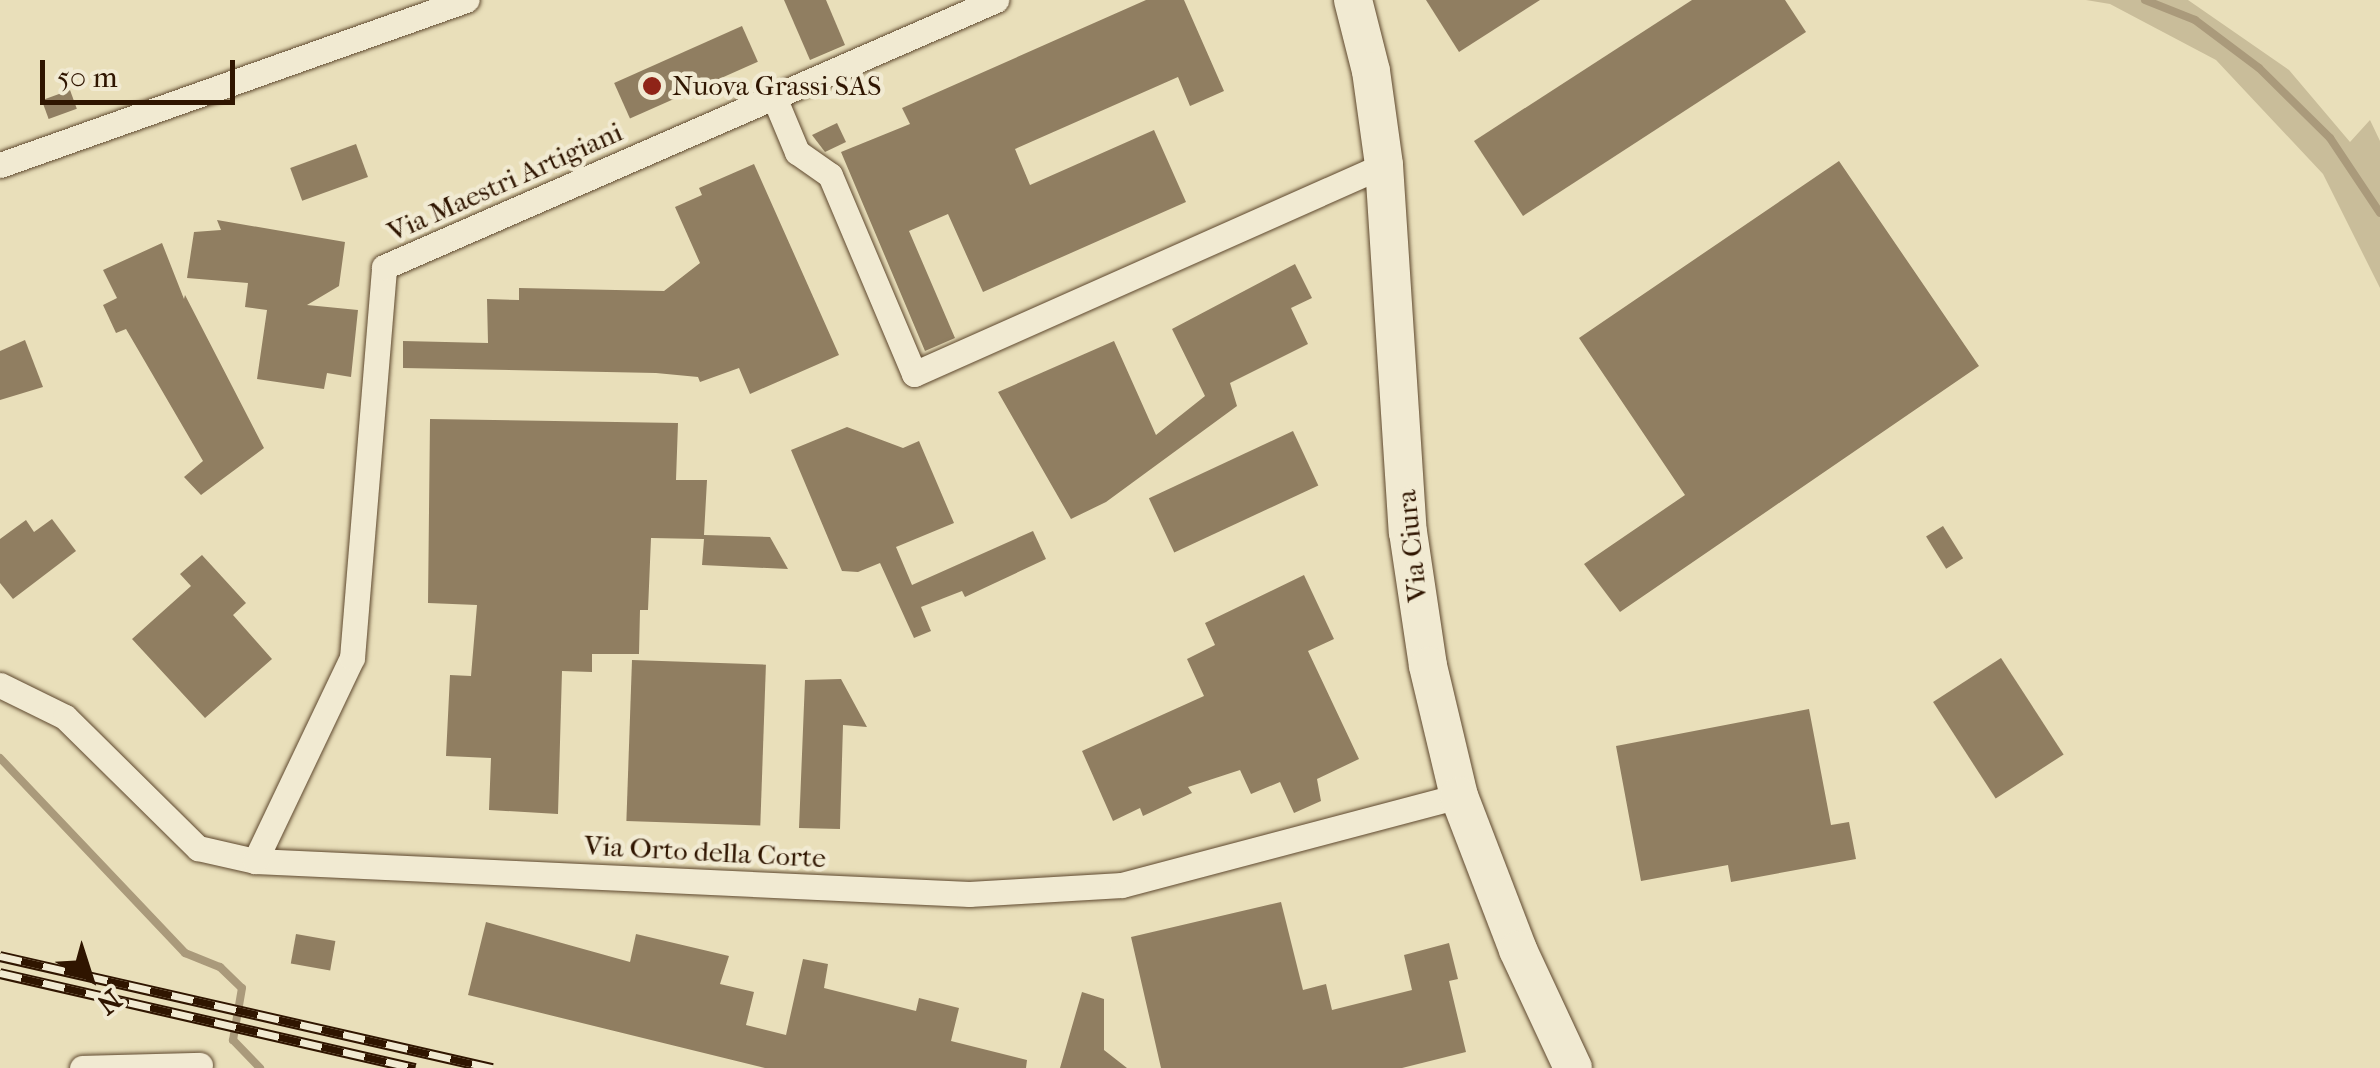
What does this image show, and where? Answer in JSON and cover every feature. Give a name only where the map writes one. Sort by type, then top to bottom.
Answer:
[{"type":"main road","name":"Via Ciura","points":[[1353,0],[1371,71],[1384,165],[1408,532],[1428,666],[1459,796],[1518,950],[1573,1068]]},
{"type":"street","points":[[0,165],[468,0]]},
{"type":"street","name":"Via Maestri Artigiani","points":[[255,861],[352,658],[384,267],[996,0]]},
{"type":"street","points":[[774,97],[797,152],[830,176],[914,374],[1384,165]]},
{"type":"street","name":"Via Orto della Corte","points":[[0,685],[65,717],[198,848],[255,861],[988,893],[1122,885],[1459,796]]},
{"type":"street","points":[[82,1068],[200,1065]]},
{"type":"shaded area","points":[[2086,0],[2188,0],[2289,70],[2350,142],[2370,120],[2380,141],[2380,288],[2323,174],[2216,60],[2110,4]]},
{"type":"building","points":[[784,0],[826,0],[845,45],[810,60]]},
{"type":"building","points":[[1146,0],[1184,0],[1224,91],[1190,106],[1178,77],[1015,149],[1030,185],[1154,130],[1186,202],[983,292],[948,214],[909,231],[955,338],[925,351],[841,152],[910,124],[902,108]]},
{"type":"building","points":[[1426,0],[1540,0],[1459,52]]},
{"type":"building","points":[[1692,0],[1785,0],[1806,32],[1523,216],[1474,141]]},
{"type":"building","points":[[742,26],[758,62],[630,119],[614,83]]},
{"type":"building","points":[[70,90],[77,109],[49,119],[42,100]]},
{"type":"building","points":[[837,123],[846,142],[825,152],[812,135]]},
{"type":"building","points":[[356,144],[368,177],[302,201],[290,168]]},
{"type":"building","points":[[1839,161],[1979,366],[1620,612],[1584,564],[1685,495],[1579,338]]},
{"type":"building","points":[[754,164],[839,355],[750,394],[739,368],[700,382],[698,377],[656,373],[403,368],[403,341],[488,343],[487,299],[519,300],[519,288],[664,291],[700,263],[675,207],[702,195],[699,188]]},
{"type":"building","points":[[217,220],[345,242],[339,286],[307,305],[358,310],[351,377],[327,373],[324,389],[257,379],[267,310],[245,307],[248,283],[187,278],[194,232],[221,230]]},
{"type":"building","points":[[162,243],[184,299],[185,295],[264,448],[201,495],[184,477],[203,461],[126,329],[116,333],[103,305],[117,298],[103,270]]},
{"type":"building","points":[[1295,264],[1312,298],[1291,308],[1308,344],[1230,383],[1237,406],[1106,502],[1071,519],[998,392],[1114,341],[1156,435],[1205,396],[1172,329]]},
{"type":"building","points":[[25,340],[43,387],[0,400],[0,351]]},
{"type":"building","points":[[430,419],[678,423],[676,480],[707,480],[704,535],[770,537],[788,569],[702,565],[704,539],[651,538],[648,610],[640,610],[639,654],[592,654],[592,672],[562,671],[558,814],[489,810],[491,758],[446,756],[450,675],[471,676],[477,605],[428,603]]},
{"type":"building","points":[[847,427],[903,448],[919,441],[954,523],[896,547],[912,585],[1033,531],[1046,559],[965,597],[962,591],[921,607],[931,631],[914,638],[880,563],[858,572],[842,571],[791,450]]},
{"type":"building","points":[[1293,431],[1318,485],[1174,553],[1149,498]]},
{"type":"building","points":[[52,519],[76,551],[13,599],[0,583],[0,539],[26,520],[34,532]]},
{"type":"building","points":[[1943,526],[1963,558],[1946,569],[1926,537]]},
{"type":"building","points":[[202,555],[246,603],[233,615],[272,659],[205,718],[132,639],[191,586],[180,574]]},
{"type":"building","points":[[1304,575],[1334,639],[1308,651],[1359,759],[1317,779],[1321,801],[1294,813],[1280,782],[1251,794],[1240,770],[1188,787],[1192,793],[1143,816],[1140,808],[1113,821],[1082,751],[1204,696],[1187,659],[1215,645],[1205,623]]},
{"type":"building","points":[[2001,658],[2064,754],[1996,799],[1933,702]]},
{"type":"building","points":[[632,660],[766,665],[760,826],[626,821]]},
{"type":"building","points":[[841,679],[867,727],[843,725],[840,829],[799,828],[805,680]]},
{"type":"building","points":[[1809,709],[1831,825],[1849,822],[1856,859],[1731,882],[1728,865],[1641,881],[1616,746]]},
{"type":"building","points":[[1281,902],[1303,990],[1326,984],[1332,1010],[1412,990],[1404,955],[1449,943],[1458,979],[1449,981],[1466,1052],[1402,1068],[1161,1068],[1131,937]]},
{"type":"building","points":[[486,922],[630,962],[636,934],[729,956],[720,984],[754,992],[746,1025],[786,1035],[803,959],[828,964],[824,988],[916,1011],[919,998],[959,1008],[951,1041],[1027,1060],[1026,1068],[765,1068],[468,995]]},
{"type":"building","points":[[296,934],[335,941],[330,970],[291,964]]},
{"type":"building","points":[[1082,992],[1104,999],[1104,1050],[1127,1068],[1060,1068]]},
{"type":"waterway","points":[[2145,0],[2195,20],[2259,68],[2330,138],[2380,213]]},
{"type":"waterway","points":[[0,758],[185,953],[220,967],[242,988],[233,1040],[260,1068]]},
{"type":"railway","points":[[0,956],[492,1068]]},
{"type":"railway","points":[[0,973],[415,1068]]},
{"type":"place","name":"Nuova Grassi SAS","points":[[652,86]]}]
